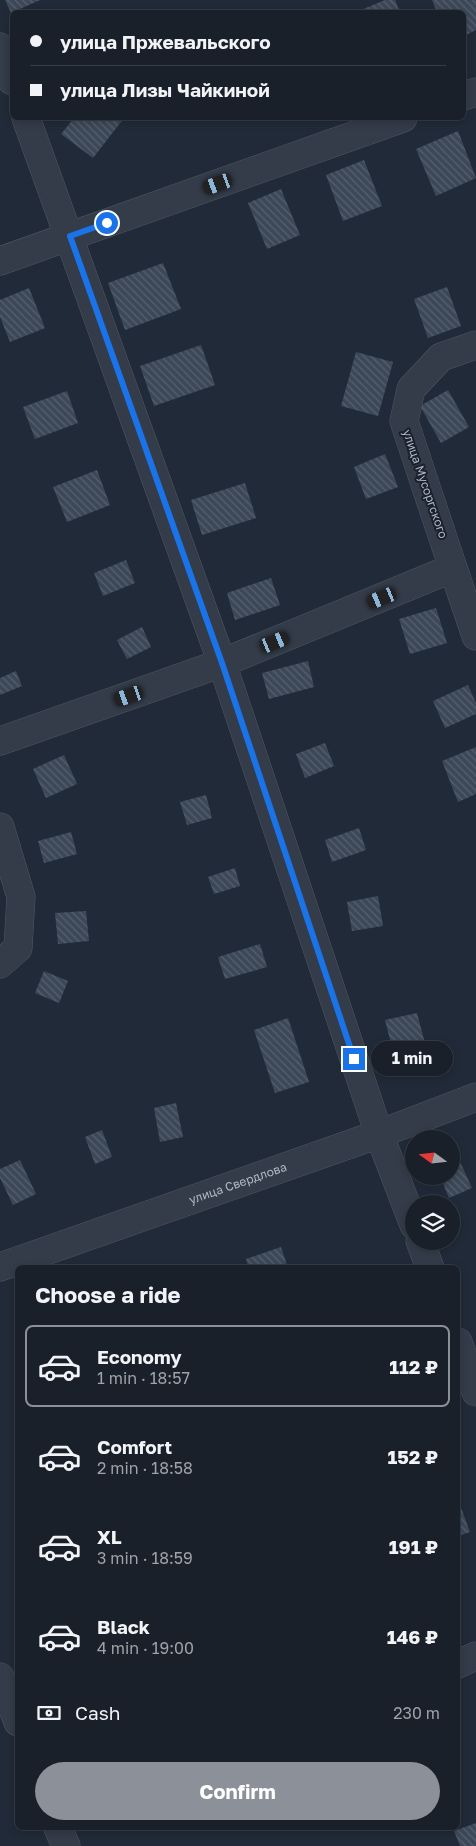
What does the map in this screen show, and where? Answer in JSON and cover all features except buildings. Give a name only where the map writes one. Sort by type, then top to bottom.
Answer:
[{"type":"street","points":[[0,47],[10,75]]},
{"type":"street","points":[[27,120],[222,663],[380,1134],[405,1201]]},
{"type":"street","points":[[0,261],[397,120]]},
{"type":"street","name":"улица Мусоргского","points":[[476,345],[441,358],[411,389],[404,421],[476,636]]},
{"type":"street","points":[[0,741],[222,663],[453,568]]},
{"type":"street","points":[[0,828],[21,897],[18,948],[0,964]]},
{"type":"street","name":"улица Свердлова","points":[[0,1267],[380,1134],[476,1097]]},
{"type":"street","points":[[423,1250],[429,1265]]},
{"type":"street","points":[[460,1349],[470,1385]]},
{"type":"street","points":[[460,1663],[476,1656]]},
{"type":"street","points":[[0,1677],[15,1714]]},
{"type":"street","points":[[59,1830],[66,1846]]},
{"type":"route","points":[[107,223],[70,236],[222,663],[354,1059]]}]
